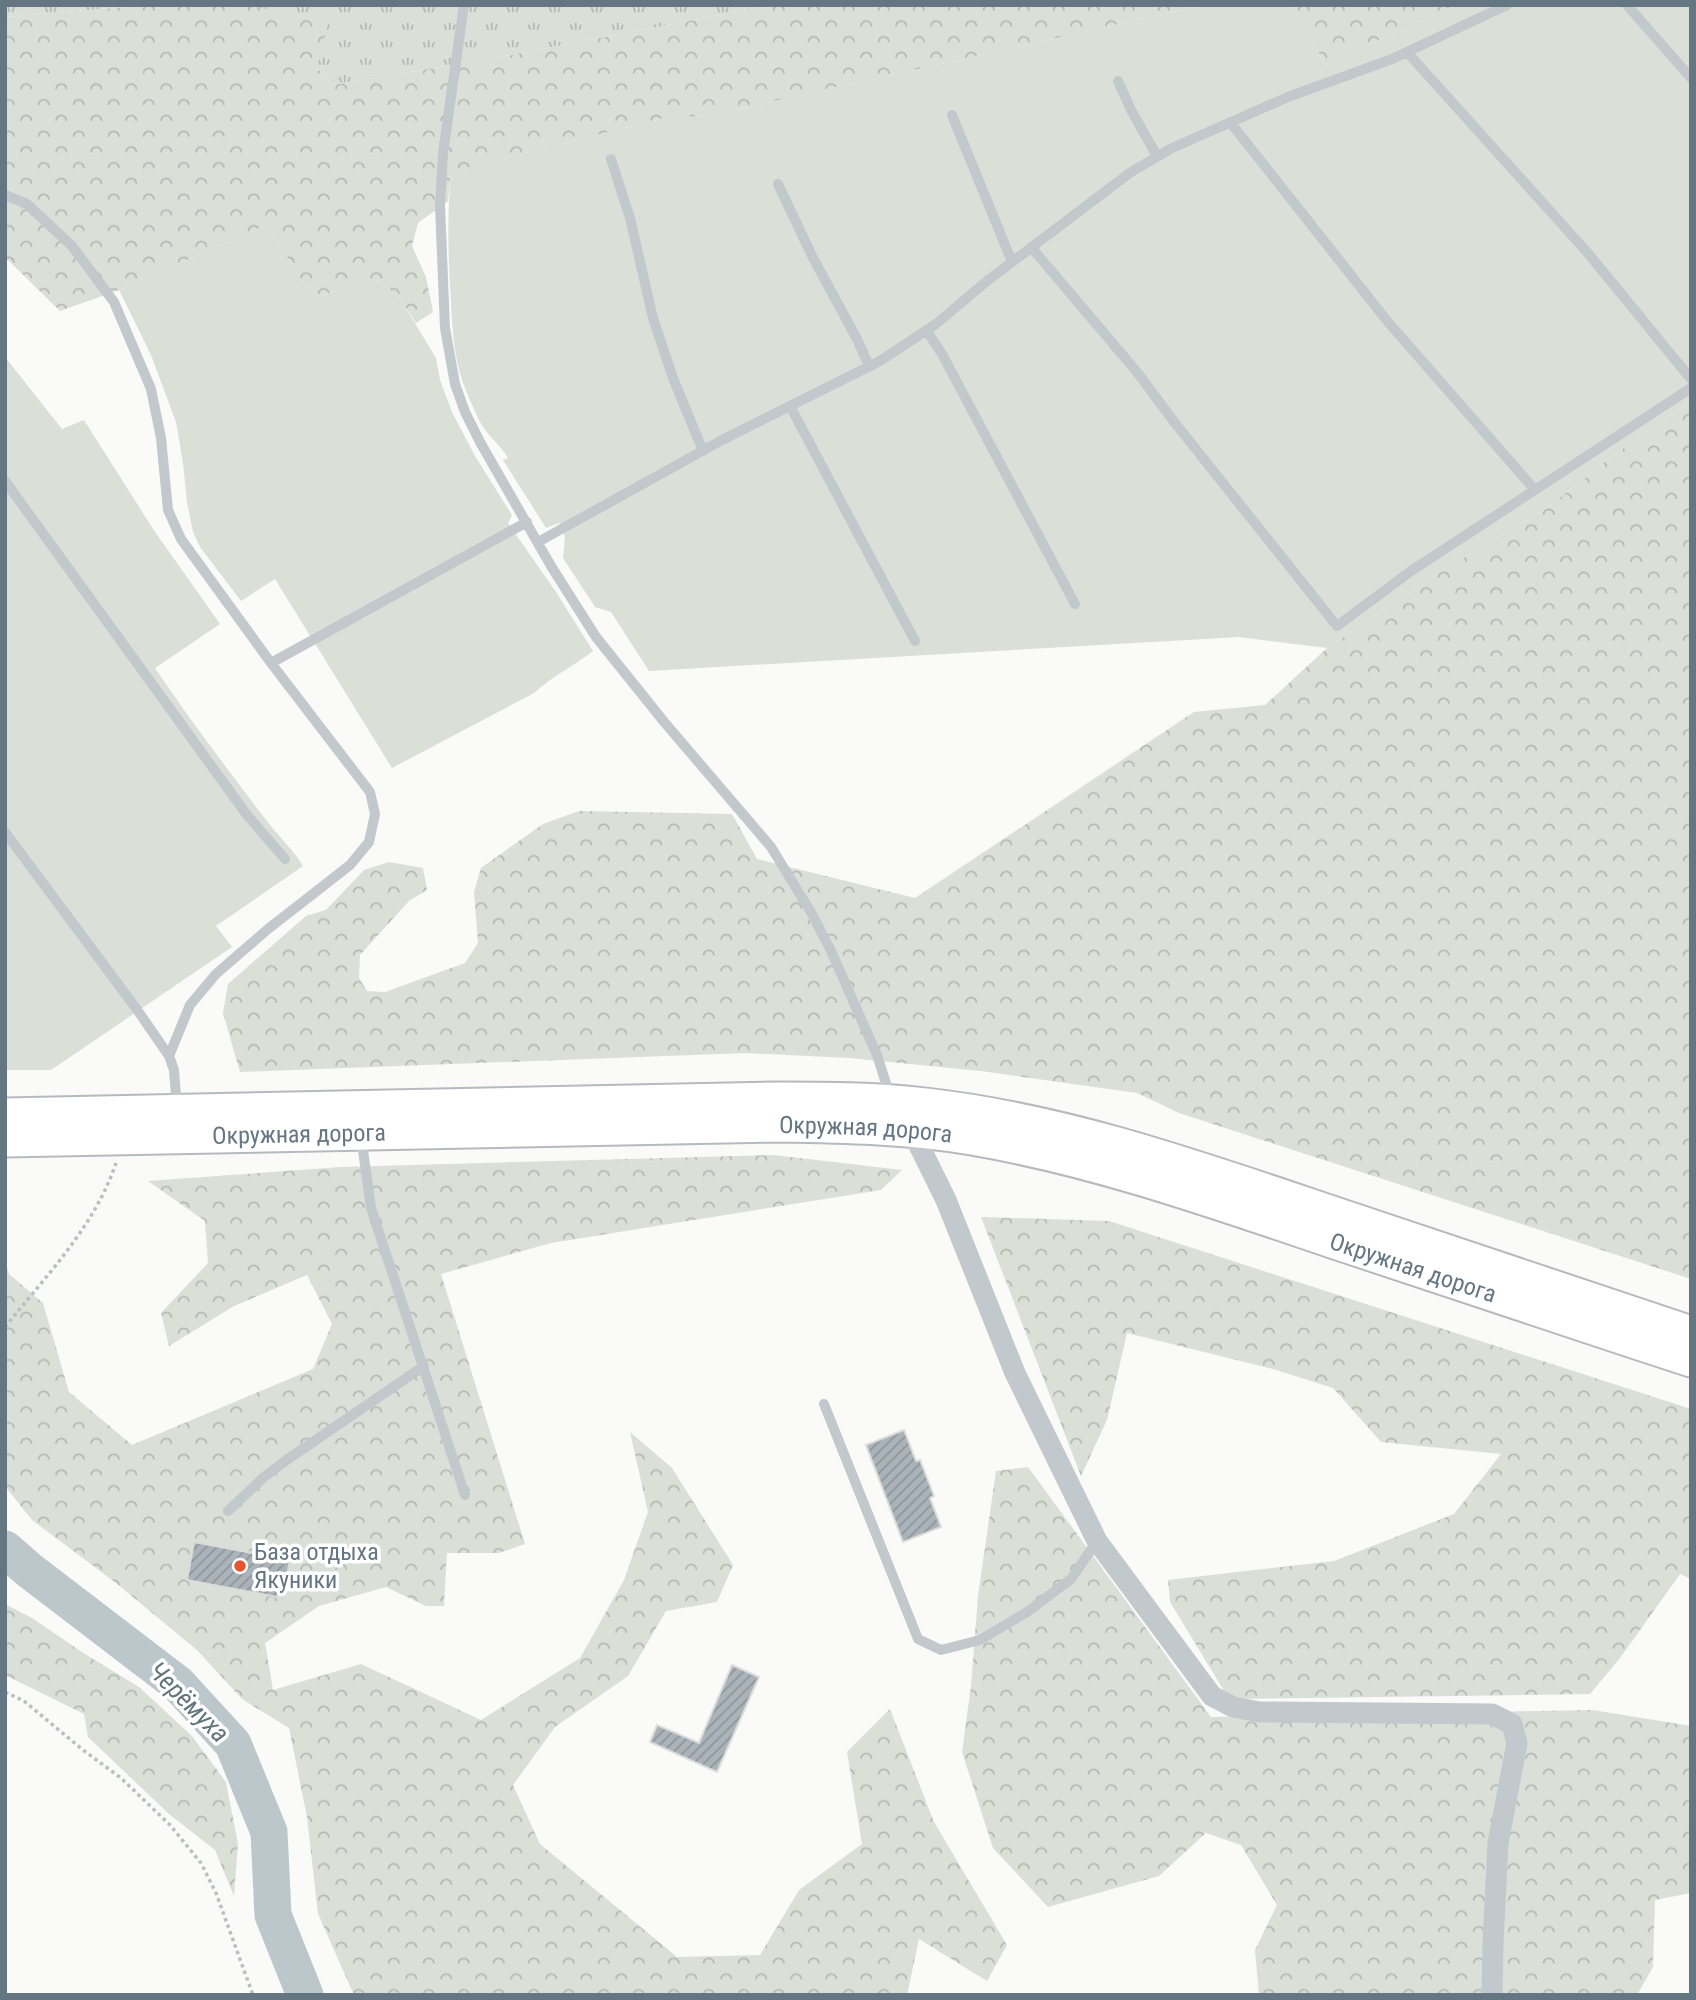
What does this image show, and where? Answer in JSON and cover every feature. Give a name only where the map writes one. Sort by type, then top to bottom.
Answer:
[{"type":"main road","name":"Окружная дорога","points":[[5,1115],[777,1099],[894,1102],[976,1112],[1122,1145],[1691,1333]]},
{"type":"main road","name":"Окружная дорога","points":[[5,1140],[777,1125],[912,1130],[1018,1147],[1115,1170],[1691,1360]]},
{"type":"street","points":[[894,1102],[912,1130],[946,1200],[1015,1373],[1097,1541],[1212,1696],[1233,1707],[1260,1712],[1492,1714],[1512,1724],[1517,1743],[1499,1843],[1492,1995]]},
{"type":"lane","points":[[464,5],[443,153],[440,206],[444,328],[465,412],[596,638],[615,664],[771,847],[831,951],[877,1055],[888,1092],[894,1102]]},
{"type":"lane","points":[[538,542],[702,451],[880,361],[926,330],[1131,172],[1171,148],[1288,97],[1392,59],[1507,5]]},
{"type":"lane","points":[[1627,5],[1691,78]]},
{"type":"lane","points":[[1408,52],[1587,252],[1691,379]]},
{"type":"lane","points":[[1118,81],[1157,156]]},
{"type":"lane","points":[[953,115],[1012,262]]},
{"type":"lane","points":[[1230,122],[1388,322],[1535,490]]},
{"type":"lane","points":[[611,159],[630,218],[653,318],[702,451]]},
{"type":"lane","points":[[778,184],[869,366]]},
{"type":"lane","points":[[5,195],[27,204],[72,246],[114,302],[151,390],[161,438],[168,510],[181,539],[271,663],[370,792],[375,814],[369,842],[350,865],[216,974],[190,1005],[169,1056]]},
{"type":"lane","points":[[1031,247],[1137,372],[1337,626],[1411,570],[1691,388]]},
{"type":"lane","points":[[926,330],[948,366],[1075,604]]},
{"type":"lane","points":[[790,406],[915,640]]},
{"type":"lane","points":[[5,481],[247,815],[285,859]]},
{"type":"lane","points":[[271,663],[527,522]]},
{"type":"lane","points":[[5,832],[169,1056],[176,1081],[178,1111]]},
{"type":"lane","points":[[360,1133],[371,1208],[465,1495]]},
{"type":"lane","points":[[228,1511],[288,1459],[424,1366]]},
{"type":"lane","points":[[824,1404],[918,1639],[941,1650],[980,1640],[1027,1612],[1071,1579],[1097,1541]]},
{"type":"path","points":[[5,1327],[84,1228],[109,1185],[125,1138]]},
{"type":"path","points":[[5,1692],[24,1701],[83,1751],[121,1778],[170,1825],[193,1853],[201,1863],[215,1893],[253,1995]]},
{"type":"green space","points":[[5,5],[199,5],[124,7],[5,17]]},
{"type":"green space","points":[[245,5],[773,5],[505,56],[332,85],[317,68]]},
{"type":"green space","points":[[245,5],[329,21],[317,68],[332,85],[505,56],[773,5],[1204,5],[709,116],[690,117],[688,112],[451,172],[448,201],[418,223],[412,246],[426,277],[433,312],[416,323],[401,300],[380,281],[312,297],[267,225],[119,290],[60,311],[8,260],[5,261],[5,17],[124,7]]},
{"type":"green space","points":[[1204,5],[1294,5],[1325,65],[1456,5],[1691,5],[1691,401],[1615,454],[1547,508],[1445,569],[1327,648],[1239,637],[649,671],[611,612],[595,607],[563,558],[565,537],[559,523],[546,528],[503,460],[508,458],[482,425],[462,380],[454,341],[449,269],[451,172],[688,112],[690,117],[709,116]]},
{"type":"green space","points":[[1294,5],[1456,5],[1325,65]]},
{"type":"green space","points":[[267,225],[312,297],[380,281],[401,300],[436,358],[440,380],[452,412],[475,456],[512,515],[508,523],[593,651],[534,693],[392,768],[275,579],[241,601],[200,547],[193,532],[187,502],[176,422],[151,355],[119,290]]},
{"type":"green space","points":[[5,357],[62,429],[84,420],[153,529],[220,624],[155,668],[223,764],[303,866],[216,926],[232,947],[51,1070],[5,1070]]},
{"type":"green space","points":[[1691,401],[1691,1279],[1179,1113],[1137,1093],[981,1071],[850,1058],[745,1053],[240,1072],[223,1013],[228,984],[306,916],[326,910],[364,870],[389,862],[423,868],[427,890],[409,901],[360,955],[359,978],[367,991],[385,992],[465,963],[478,943],[474,892],[481,868],[543,824],[579,811],[732,814],[757,859],[915,898],[1194,712],[1265,705],[1327,648],[1445,569],[1547,508],[1615,454]]},
{"type":"green space","points":[[774,1155],[902,1170],[881,1190],[551,1243],[441,1274],[525,1544],[499,1553],[447,1553],[444,1606],[426,1606],[386,1587],[319,1606],[265,1643],[273,1690],[361,1664],[481,1720],[580,1658],[624,1580],[648,1512],[630,1432],[672,1468],[733,1565],[717,1602],[666,1611],[628,1676],[555,1727],[513,1785],[540,1844],[677,1957],[760,1955],[799,1890],[862,1844],[847,1752],[890,1709],[934,1822],[1007,1945],[987,1981],[919,1939],[907,1995],[354,1995],[318,1914],[307,1817],[289,1728],[242,1699],[198,1651],[116,1583],[32,1520],[5,1486],[5,1261],[9,1274],[43,1303],[69,1392],[132,1445],[313,1369],[332,1324],[307,1275],[234,1306],[169,1346],[161,1313],[208,1263],[205,1221],[148,1181],[341,1167]]},
{"type":"green space","points":[[981,1217],[1109,1221],[1691,1409],[1691,1579],[1680,1574],[1620,1658],[1590,1694],[1229,1699],[1170,1602],[1168,1580],[1334,1561],[1454,1514],[1501,1454],[1381,1442],[1333,1388],[1273,1369],[1127,1333],[1107,1420],[1081,1476]]},
{"type":"green space","points":[[1028,1467],[1211,1717],[1593,1710],[1691,1726],[1691,1893],[1655,1900],[1653,1967],[1637,1995],[1259,1995],[1255,1950],[1277,1905],[1241,1845],[1206,1833],[1159,1876],[1048,1907],[993,1848],[962,1752],[971,1686],[978,1596],[996,1471]]},
{"type":"green space","points":[[5,1604],[32,1618],[139,1687],[192,1736],[226,1782],[238,1844],[234,1896],[215,1850],[169,1814],[88,1737],[84,1714],[5,1675]]},
{"type":"building","points":[[904,1430],[916,1461],[920,1460],[934,1496],[930,1498],[941,1527],[903,1542],[866,1445]]},
{"type":"building","points":[[194,1542],[290,1560],[283,1598],[187,1580]]},
{"type":"building","points":[[732,1665],[759,1677],[717,1772],[650,1742],[657,1725],[699,1743]]},
{"type":"waterway","name":"Черёмуха","points":[[5,1549],[178,1684],[233,1744],[269,1832],[273,1915],[305,1995]]},
{"type":"place","name":"База отдыха Якуники","points":[[240,1566]]}]
